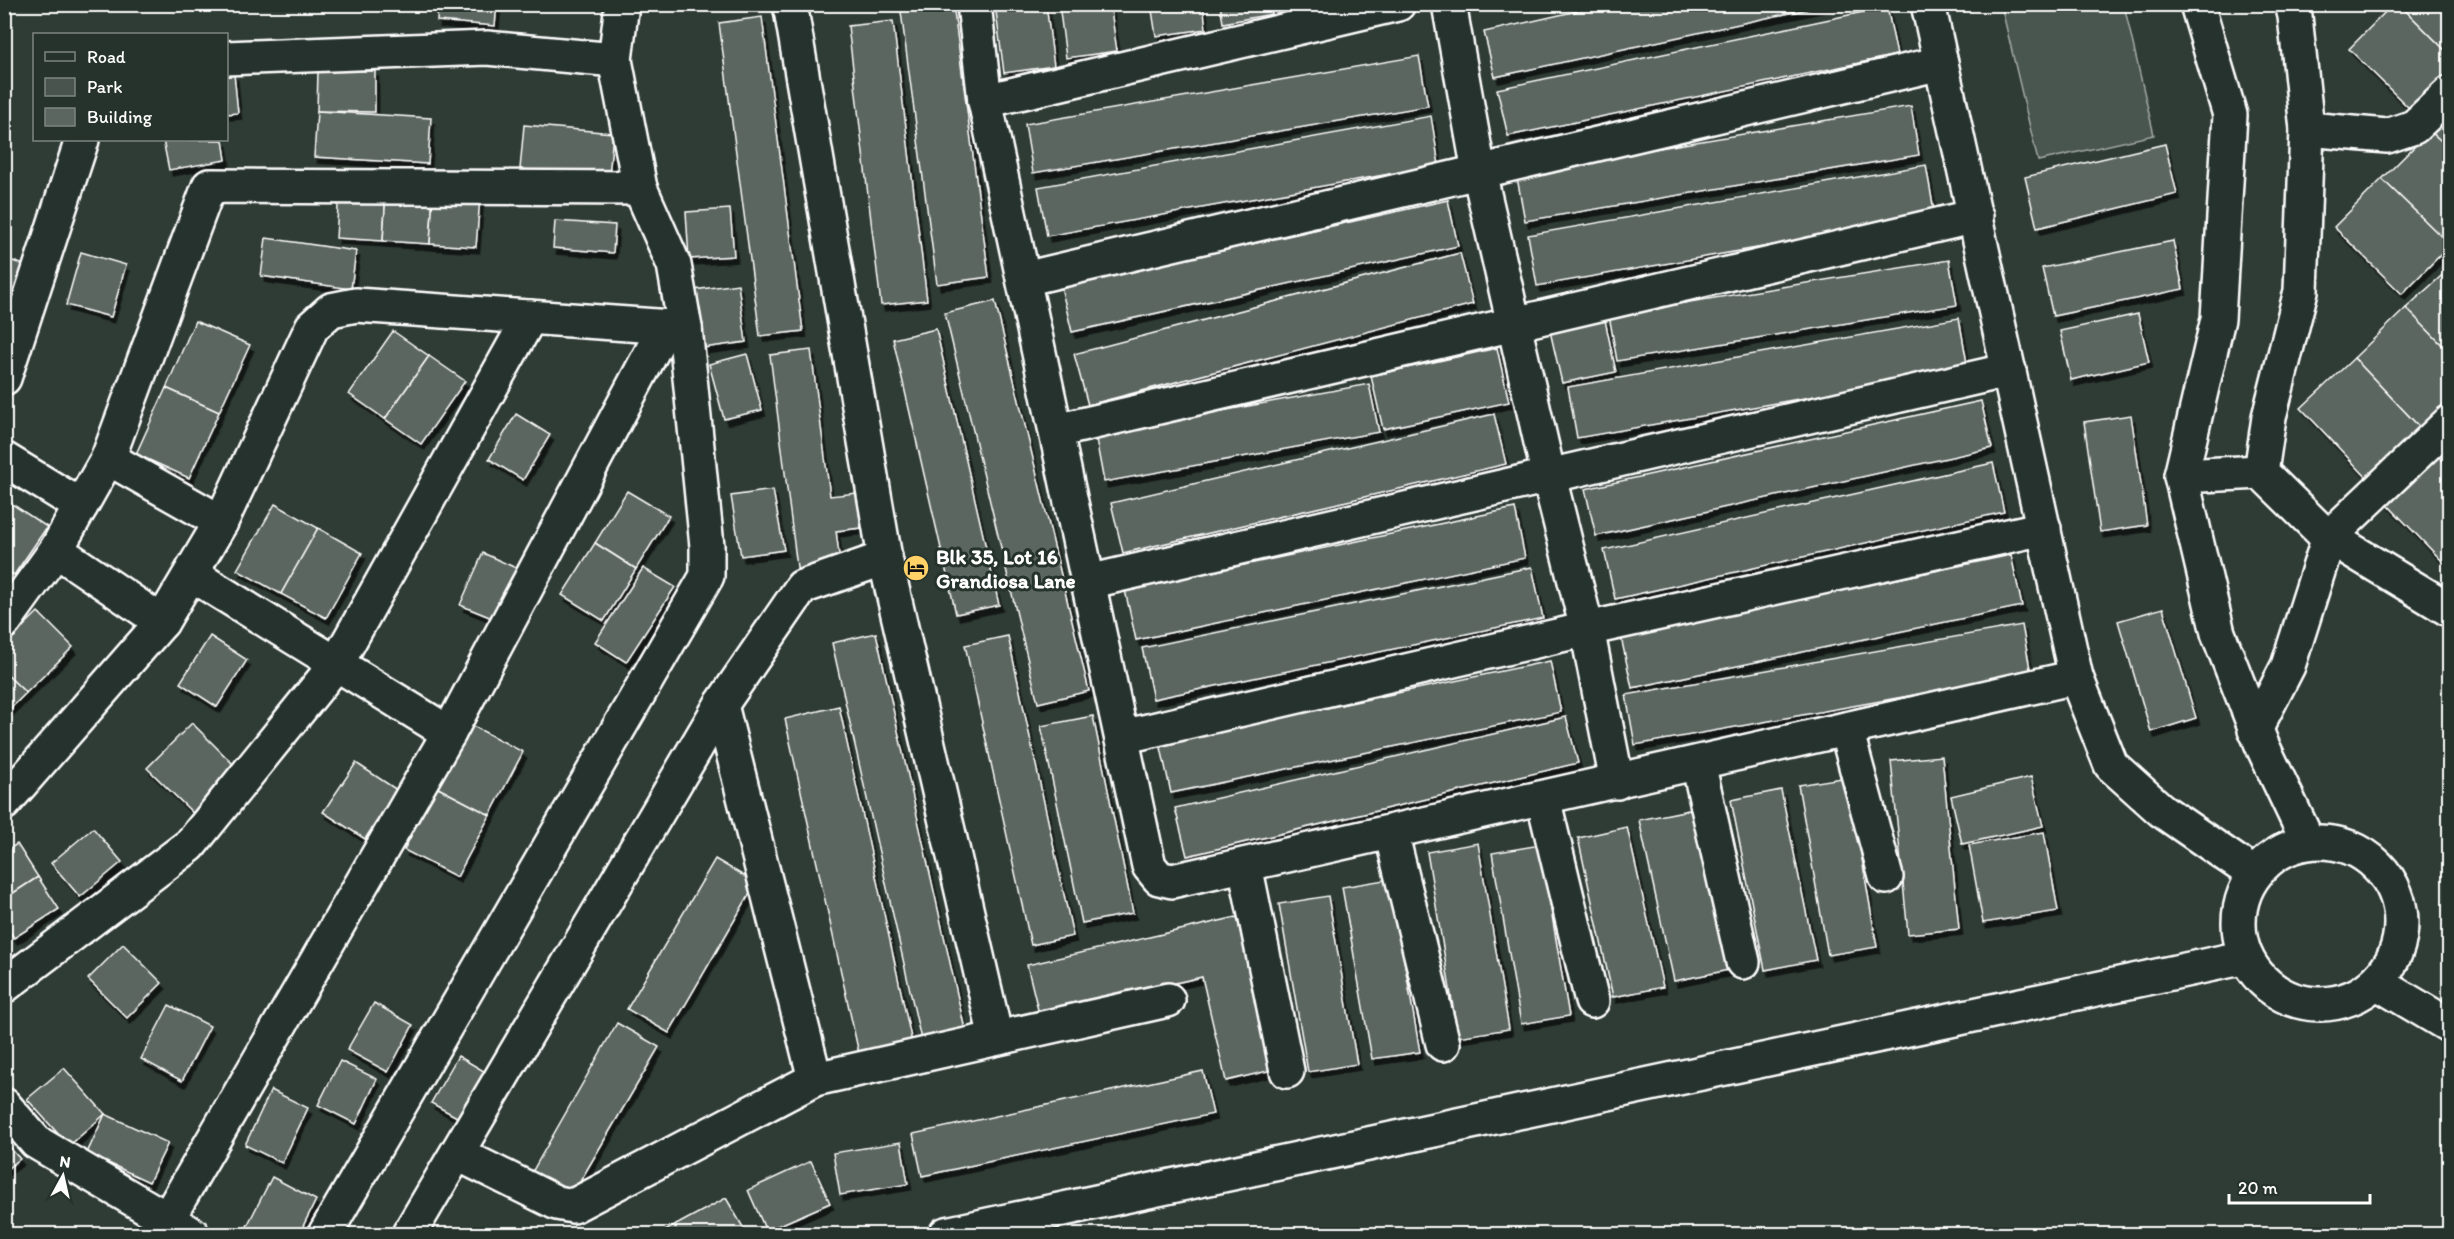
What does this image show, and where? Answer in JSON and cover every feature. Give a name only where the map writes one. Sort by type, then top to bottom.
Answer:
[{"type":"street","points":[[325,1234],[707,576],[707,546],[675,327],[674,265],[640,188],[615,60],[622,4]]},
{"type":"street","points":[[790,4],[885,558],[996,1038]]},
{"type":"street","points":[[974,4],[986,101],[1088,582],[1149,866],[1160,878],[1172,881],[1245,865],[2076,677]]},
{"type":"street","points":[[986,101],[1296,16],[1398,4]]},
{"type":"street","points":[[1449,4],[1479,172],[1549,477],[1587,629],[1617,782]]},
{"type":"street","points":[[1929,4],[2076,677],[2111,765],[2161,810],[2254,874]]},
{"type":"street","points":[[2197,4],[2230,115],[2218,319],[2181,476],[2218,633],[2255,730],[2308,842]]},
{"type":"street","points":[[2261,472],[2269,417],[2301,291],[2307,129],[2292,4]]},
{"type":"street","points":[[228,58],[488,48],[615,60]]},
{"type":"street","points":[[1024,279],[1941,63]]},
{"type":"street","points":[[2307,129],[2387,136],[2414,128],[2450,93]]},
{"type":"street","points":[[4,378],[82,141]]},
{"type":"street","points":[[4,622],[57,550],[108,458],[209,186],[640,188]]},
{"type":"street","points":[[1056,431],[1976,216]]},
{"type":"street","points":[[4,803],[162,622],[221,522],[312,327],[331,310],[356,305],[675,327]]},
{"type":"street","points":[[4,986],[190,846],[337,663],[530,317]]},
{"type":"street","points":[[4,1105],[36,1142],[180,1226],[449,733],[675,327]]},
{"type":"street","points":[[1088,582],[2009,370]]},
{"type":"street","points":[[2255,730],[2288,666],[2330,537],[2450,422]]},
{"type":"street","points":[[108,458],[221,522]]},
{"type":"street","points":[[4,459],[81,506]]},
{"type":"street","points":[[2181,476],[2261,472],[2330,537],[2450,610]]},
{"type":"street","points":[[1122,737],[1587,629],[2044,528]]},
{"type":"street","points":[[57,550],[162,622]]},
{"type":"street","points":[[409,1234],[721,705],[802,587],[885,558]]},
{"type":"street","points":[[190,574],[449,733]]},
{"type":"street","points":[[721,705],[815,1079]]},
{"type":"street","points":[[1846,729],[1886,877]]},
{"type":"street","points":[[1698,763],[1743,962]]},
{"type":"street","points":[[1543,798],[1592,1001]]},
{"type":"street","points":[[1391,832],[1443,1044]]},
{"type":"street","points":[[2308,842],[2334,843],[2359,851],[2379,867],[2394,888],[2402,912],[2401,938],[2392,962],[2376,982],[2358,995],[2338,1002],[2316,1004],[2294,1000],[2274,990],[2258,975],[2246,957],[2239,936],[2239,914],[2244,893],[2254,874],[2288,848],[2308,842]]},
{"type":"street","points":[[1245,865],[1287,1071]]},
{"type":"street","points":[[946,1234],[2246,957]]},
{"type":"street","points":[[2376,982],[2450,1026]]},
{"type":"street","points":[[458,1154],[558,1203],[573,1206],[815,1079],[1168,1000]]},
{"type":"green space","points":[[2001,5],[2124,5],[2154,135],[2038,161]]},
{"type":"building","points":[[438,4],[497,4],[495,26],[437,21]]},
{"type":"building","points":[[900,4],[953,4],[989,277],[937,284]]},
{"type":"building","points":[[995,4],[1046,4],[1054,66],[1004,73]]},
{"type":"building","points":[[1059,4],[1110,4],[1117,51],[1066,58]]},
{"type":"building","points":[[1151,4],[1203,4],[1206,29],[1156,36]]},
{"type":"building","points":[[1220,4],[1271,4],[1272,14],[1223,23]]},
{"type":"building","points":[[1608,4],[1831,4],[1495,77],[1484,32]]},
{"type":"building","points":[[2393,4],[2399,4],[2450,55],[2450,81],[2416,115],[2349,49]]},
{"type":"building","points":[[2399,4],[2450,4],[2450,55]]},
{"type":"building","points":[[1887,7],[1897,55],[1508,136],[1497,89]]},
{"type":"building","points":[[762,17],[803,331],[760,336],[719,23]]},
{"type":"building","points":[[893,21],[927,300],[881,305],[848,26]]},
{"type":"building","points":[[1419,56],[1428,106],[1033,173],[1025,124]]},
{"type":"building","points":[[318,70],[375,71],[375,112],[317,111]]},
{"type":"building","points":[[234,74],[238,113],[228,114],[228,75]]},
{"type":"building","points":[[1911,106],[1919,155],[1525,221],[1516,172]]},
{"type":"building","points":[[317,111],[431,118],[428,164],[314,157]]},
{"type":"building","points":[[2450,111],[2450,149],[2430,131]]},
{"type":"building","points":[[1431,116],[1439,165],[1047,236],[1038,187]]},
{"type":"building","points":[[524,125],[613,133],[609,177],[520,169]]},
{"type":"building","points":[[2430,131],[2450,149],[2450,245],[2382,179]]},
{"type":"building","points":[[163,141],[223,141],[226,160],[169,170]]},
{"type":"building","points":[[2165,144],[2177,194],[2037,228],[2025,177]]},
{"type":"building","points":[[1926,165],[1935,217],[1537,286],[1528,235]]},
{"type":"building","points":[[2382,179],[2450,245],[2402,294],[2334,227]]},
{"type":"building","points":[[339,190],[386,192],[383,241],[336,238]]},
{"type":"building","points":[[386,192],[433,195],[430,244],[383,241]]},
{"type":"building","points":[[433,195],[480,198],[476,247],[430,244]]},
{"type":"building","points":[[1448,200],[1458,246],[1072,332],[1061,287]]},
{"type":"building","points":[[730,209],[734,256],[689,259],[686,212]]},
{"type":"building","points":[[555,221],[615,225],[613,253],[553,248]]},
{"type":"building","points":[[266,238],[356,251],[351,289],[261,276]]},
{"type":"building","points":[[2173,241],[2183,289],[2053,316],[2042,268]]},
{"type":"building","points":[[81,252],[126,265],[111,317],[66,305]]},
{"type":"building","points":[[1460,253],[1473,304],[1088,405],[1074,354]]},
{"type":"building","points":[[4,258],[27,266],[9,318],[4,317]]},
{"type":"building","points":[[1949,260],[1957,305],[1617,361],[1609,315]]},
{"type":"building","points":[[2450,268],[2450,353],[2406,308]]},
{"type":"building","points":[[738,284],[746,342],[703,348],[694,290]]},
{"type":"building","points":[[995,301],[1089,691],[1038,703],[945,313]]},
{"type":"building","points":[[2406,308],[2450,353],[2450,411],[2426,434],[2354,358]]},
{"type":"building","points":[[2138,314],[2149,362],[2071,380],[2060,331]]},
{"type":"building","points":[[1959,318],[1968,369],[1577,438],[1568,387]]},
{"type":"building","points":[[1605,320],[1616,372],[1562,383],[1550,331]]},
{"type":"building","points":[[195,321],[250,345],[219,412],[166,388]]},
{"type":"building","points":[[936,329],[999,605],[956,614],[893,339]]},
{"type":"building","points":[[393,331],[429,356],[385,419],[349,394]]},
{"type":"building","points":[[1497,348],[1509,402],[1383,429],[1371,376]]},
{"type":"building","points":[[811,350],[830,496],[857,493],[861,528],[836,531],[841,570],[798,575],[770,355]]},
{"type":"building","points":[[747,354],[762,410],[724,419],[709,364]]},
{"type":"building","points":[[429,356],[465,381],[421,444],[385,419]]},
{"type":"building","points":[[2354,358],[2426,434],[2372,483],[2301,408]]},
{"type":"building","points":[[1369,384],[1379,432],[1104,482],[1095,434]]},
{"type":"building","points":[[166,388],[219,412],[189,478],[136,454]]},
{"type":"building","points":[[1981,401],[1992,448],[1596,536],[1585,489]]},
{"type":"building","points":[[516,414],[550,435],[523,480],[489,459]]},
{"type":"building","points":[[1494,414],[1506,464],[1123,553],[1111,503]]},
{"type":"building","points":[[2131,415],[2147,525],[2100,532],[2084,422]]},
{"type":"building","points":[[2450,440],[2450,468],[2435,453]]},
{"type":"building","points":[[2435,453],[2450,468],[2448,567],[2385,502]]},
{"type":"building","points":[[1993,463],[2004,512],[1615,599],[1604,550]]},
{"type":"building","points":[[773,490],[784,550],[741,556],[731,496]]},
{"type":"building","points":[[627,491],[669,516],[636,569],[595,543]]},
{"type":"building","points":[[4,499],[12,504],[4,515]]},
{"type":"building","points":[[12,504],[47,527],[14,575],[4,569],[4,515]]},
{"type":"building","points":[[275,504],[318,528],[281,594],[237,570]]},
{"type":"building","points":[[1515,508],[1525,558],[1136,640],[1125,590]]},
{"type":"building","points":[[318,528],[362,553],[326,618],[281,594]]},
{"type":"building","points":[[595,543],[636,569],[604,621],[562,595]]},
{"type":"building","points":[[483,553],[518,569],[497,620],[460,605]]},
{"type":"building","points":[[2011,555],[2022,606],[1632,688],[1621,637]]},
{"type":"building","points":[[1532,567],[1543,618],[1153,699],[1142,648]]},
{"type":"building","points":[[643,568],[675,587],[626,662],[595,642]]},
{"type":"building","points":[[2163,608],[2196,718],[2151,732],[2118,621]]},
{"type":"building","points":[[38,612],[73,647],[26,693],[4,672],[4,645]]},
{"type":"building","points":[[2022,625],[2031,674],[1635,745],[1626,695]]},
{"type":"building","points":[[876,633],[966,1034],[922,1044],[832,643]]},
{"type":"building","points":[[210,636],[247,660],[217,707],[180,683]]},
{"type":"building","points":[[1008,636],[1073,936],[1031,945],[965,645]]},
{"type":"building","points":[[1550,661],[1561,712],[1171,793],[1160,743]]},
{"type":"building","points":[[4,672],[26,693],[4,715]]},
{"type":"building","points":[[839,706],[913,1047],[860,1058],[785,719]]},
{"type":"building","points":[[1093,716],[1133,913],[1082,923],[1041,726]]},
{"type":"building","points":[[1566,717],[1578,763],[1187,856],[1175,808]]},
{"type":"building","points":[[192,723],[243,774],[199,819],[147,768]]},
{"type":"building","points":[[469,724],[523,752],[490,815],[436,787]]},
{"type":"building","points":[[1942,756],[1959,929],[1908,934],[1891,761]]},
{"type":"building","points":[[356,763],[397,790],[365,839],[323,812]]},
{"type":"building","points":[[1848,777],[1877,947],[1828,955],[1798,785]]},
{"type":"building","points":[[2031,777],[2043,826],[1962,844],[1951,796]]},
{"type":"building","points":[[436,787],[490,815],[457,877],[404,850]]},
{"type":"building","points":[[1781,790],[1816,960],[1765,970],[1731,800]]},
{"type":"building","points":[[1694,809],[1729,970],[1674,981],[1639,820]]},
{"type":"building","points":[[1627,827],[1663,987],[1613,997],[1578,838]]},
{"type":"building","points":[[93,828],[122,862],[80,897],[51,863]]},
{"type":"building","points":[[2044,832],[2058,911],[1983,923],[1969,845]]},
{"type":"building","points":[[1478,843],[1509,1029],[1458,1037],[1427,852]]},
{"type":"building","points":[[17,844],[38,877],[4,899],[4,852]]},
{"type":"building","points":[[1540,845],[1569,1016],[1521,1024],[1492,853]]},
{"type":"building","points":[[715,859],[756,883],[669,1033],[627,1009]]},
{"type":"building","points":[[38,877],[59,909],[14,938],[4,923],[4,899]]},
{"type":"building","points":[[1390,879],[1420,1052],[1372,1059],[1342,887]]},
{"type":"building","points":[[1328,896],[1357,1064],[1308,1072],[1279,904]]},
{"type":"building","points":[[1237,917],[1272,1070],[1226,1081],[1202,977],[1039,1014],[1027,965]]},
{"type":"building","points":[[123,944],[162,983],[127,1018],[88,979]]},
{"type":"building","points":[[374,1003],[413,1025],[388,1072],[347,1050]]},
{"type":"building","points":[[169,1005],[210,1026],[182,1081],[141,1059]]},
{"type":"building","points":[[617,1023],[659,1047],[571,1197],[531,1174]]},
{"type":"building","points":[[458,1056],[494,1077],[468,1123],[431,1103]]},
{"type":"building","points":[[340,1061],[377,1079],[356,1124],[318,1105]]},
{"type":"building","points":[[64,1068],[105,1114],[69,1146],[27,1099]]},
{"type":"building","points":[[1203,1071],[1213,1114],[922,1176],[913,1134]]},
{"type":"building","points":[[271,1090],[308,1108],[282,1163],[245,1145]]},
{"type":"building","points":[[105,1114],[168,1143],[149,1182],[87,1153]]},
{"type":"building","points":[[4,1141],[20,1159],[4,1171]]},
{"type":"building","points":[[901,1142],[908,1184],[840,1195],[833,1153]]},
{"type":"building","points":[[811,1161],[830,1203],[766,1231],[748,1190]]},
{"type":"building","points":[[272,1177],[316,1200],[299,1234],[243,1234]]},
{"type":"building","points":[[726,1198],[747,1234],[665,1234],[663,1232]]},
{"type":"place","name":"Blk 35, Lot 16 Grandiosa Lane","points":[[916,568]]}]
